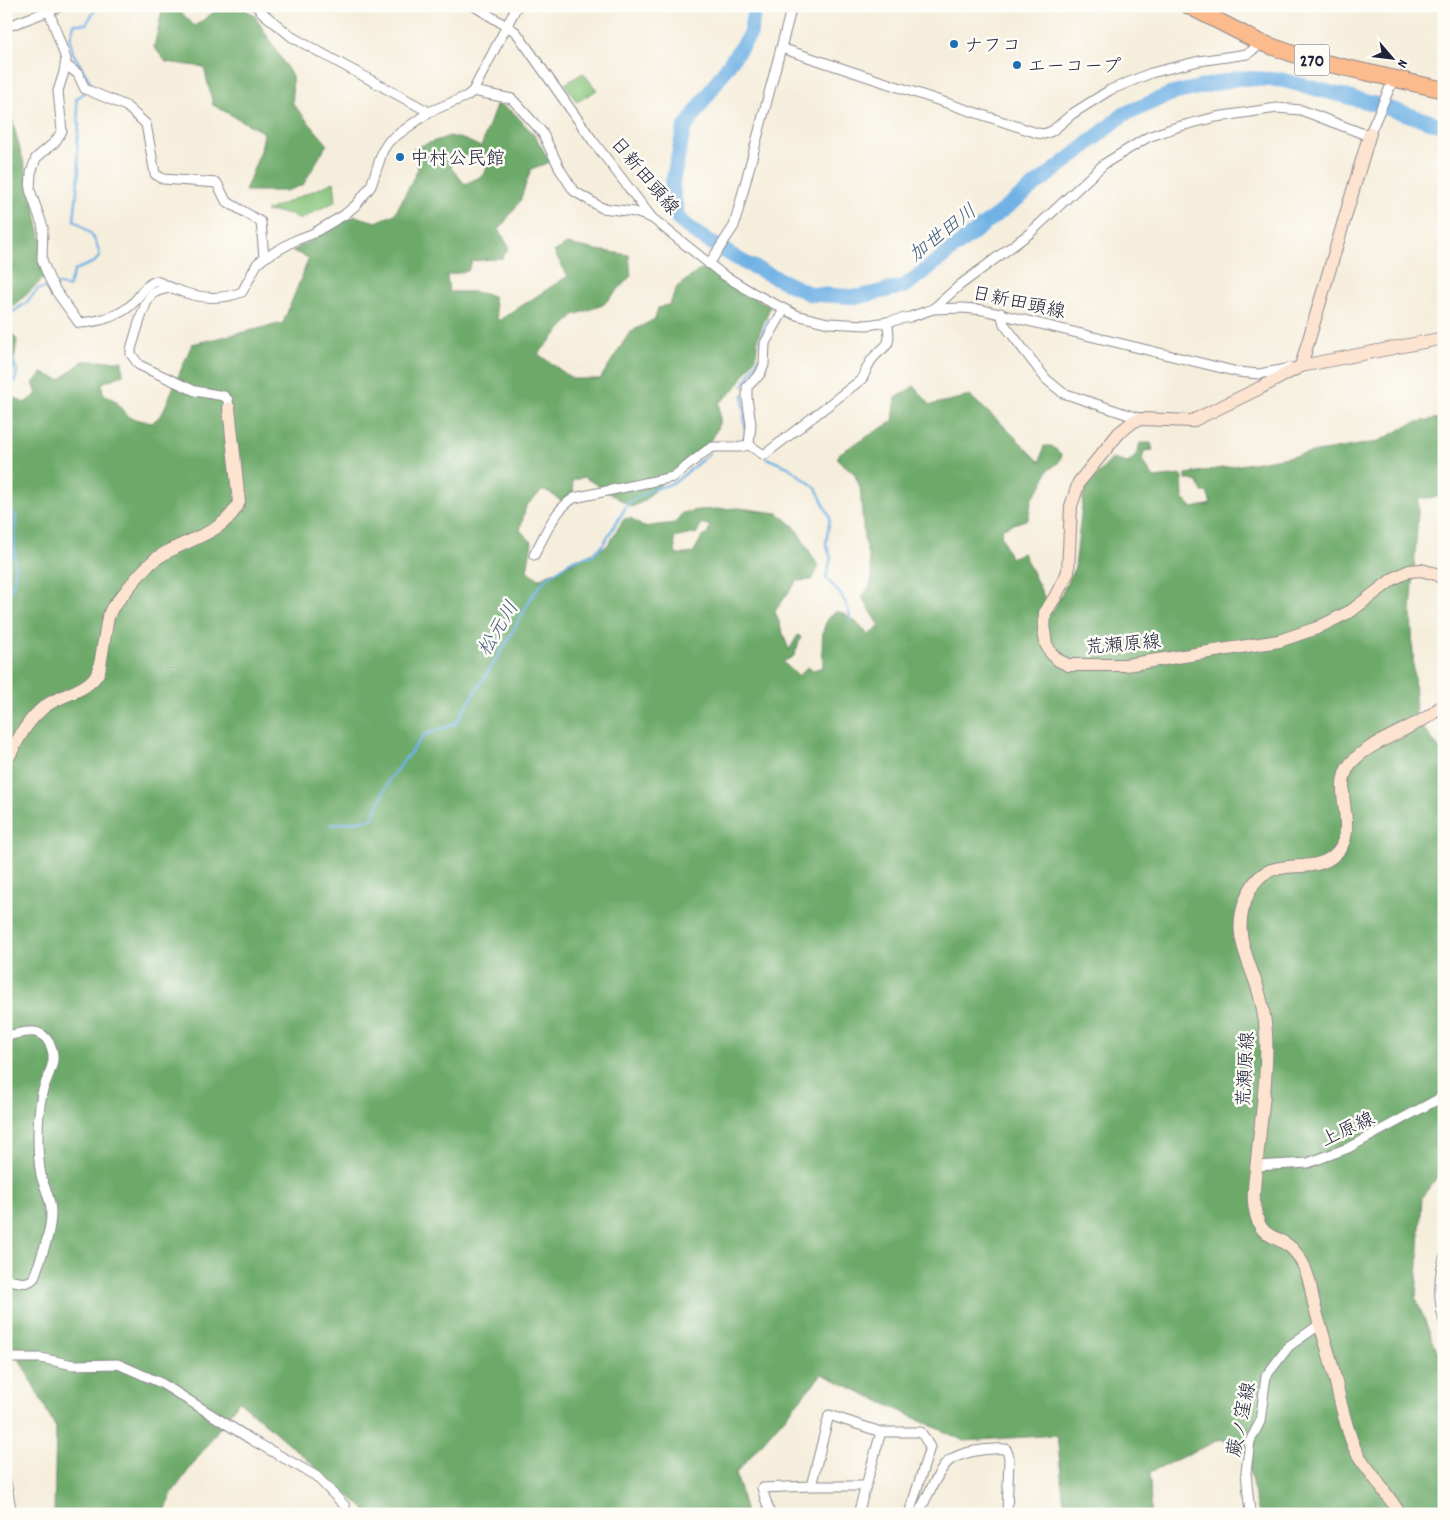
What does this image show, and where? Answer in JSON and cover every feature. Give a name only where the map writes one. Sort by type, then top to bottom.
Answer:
[{"type":"highway","name":"270","points":[[1189,6],[1259,42],[1308,59],[1392,83],[1444,90]]},
{"type":"street","points":[[6,27],[62,6]]},
{"type":"street","points":[[256,6],[265,16],[292,36],[428,112]]},
{"type":"street","name":"日新田頭線","points":[[474,6],[516,32],[593,141],[652,218],[745,288],[796,315],[828,322],[867,325],[910,317],[933,309],[963,308],[983,310],[1238,372],[1259,374],[1444,338]]},
{"type":"street","points":[[49,11],[66,59],[58,91],[62,131],[55,142],[36,158],[30,181],[33,202],[42,227],[42,260],[49,278],[79,322],[86,322],[118,314],[133,304],[150,283],[156,281],[203,298],[233,296],[242,292],[257,264],[264,258],[330,224],[356,205],[371,186],[383,150],[389,141],[428,112],[466,96],[473,91],[517,6]]},
{"type":"street","points":[[710,263],[733,227],[792,6]]},
{"type":"street","points":[[781,48],[1044,134],[1052,131],[1072,114],[1110,90],[1151,72],[1199,61],[1247,54],[1256,48],[1259,42]]},
{"type":"street","points":[[66,65],[78,74],[85,89],[126,106],[146,124],[154,174],[163,180],[217,183],[226,201],[261,222],[264,258]]},
{"type":"street","points":[[1001,313],[1004,324],[1046,379],[1063,393],[1141,419],[1192,421],[1301,366],[1369,135],[1392,83]]},
{"type":"street","points":[[473,91],[512,98],[542,132],[561,171],[574,191],[602,208],[635,212],[652,218]]},
{"type":"street","points":[[933,309],[960,285],[1030,233],[1104,164],[1148,137],[1216,117],[1278,108],[1301,110],[1369,135]]},
{"type":"street","points":[[6,762],[20,734],[36,714],[48,704],[85,686],[96,677],[108,617],[112,608],[152,562],[172,549],[220,526],[236,510],[239,502],[228,400],[224,396],[196,391],[139,365],[131,354],[142,314],[150,296],[158,291],[171,288]]},
{"type":"street","points":[[749,445],[751,424],[747,387],[760,374],[764,365],[765,343],[784,310]]},
{"type":"street","points":[[534,555],[559,511],[574,498],[674,476],[714,447],[749,445],[764,455],[862,379],[869,364],[888,343],[890,336],[887,322]]},
{"type":"street","name":"荒瀬原線","points":[[1141,419],[1134,421],[1119,432],[1079,482],[1071,506],[1068,572],[1045,613],[1044,630],[1046,644],[1058,660],[1068,665],[1126,665],[1280,641],[1317,628],[1351,611],[1393,579],[1409,571],[1421,570],[1436,574],[1444,580]]},
{"type":"street","name":"荒瀬原線","points":[[1400,1514],[1357,1452],[1348,1430],[1307,1274],[1298,1255],[1288,1245],[1268,1236],[1258,1222],[1253,1198],[1265,1069],[1266,1034],[1264,1014],[1258,990],[1243,952],[1240,927],[1242,910],[1250,889],[1265,873],[1274,869],[1318,863],[1330,859],[1337,853],[1345,837],[1347,826],[1344,777],[1348,767],[1360,754],[1430,716],[1444,704]]},
{"type":"street","points":[[6,1036],[30,1030],[46,1039],[53,1055],[51,1072],[41,1094],[39,1112],[38,1149],[40,1167],[49,1194],[51,1210],[48,1236],[34,1278],[30,1282],[23,1283],[6,1280]]},
{"type":"street","name":"上原線","points":[[1256,1166],[1308,1163],[1348,1148],[1444,1096]]},
{"type":"street","points":[[1444,1258],[1439,1277],[1440,1307],[1444,1321]]},
{"type":"street","name":"蕨ノ窪線","points":[[1250,1514],[1246,1472],[1250,1440],[1260,1422],[1266,1376],[1289,1346],[1319,1325]]},
{"type":"street","points":[[6,1358],[41,1358],[73,1365],[118,1364],[161,1384],[252,1440],[316,1476],[345,1506],[345,1514]]},
{"type":"street","points":[[811,1486],[829,1415],[881,1432],[921,1432],[930,1446],[909,1514]]},
{"type":"street","points":[[858,1514],[881,1432]]},
{"type":"street","points":[[918,1514],[945,1465],[957,1456],[994,1449],[1006,1449],[1008,1457],[1007,1514]]},
{"type":"street","points":[[6,1482],[12,1514]]},
{"type":"street","points":[[770,1514],[762,1488],[865,1486]]},
{"type":"green space","points":[[163,6],[174,6],[195,26],[222,6],[240,6],[254,15],[292,76],[293,104],[327,144],[303,185],[286,191],[245,191],[261,150],[264,133],[213,105],[204,67],[166,62],[154,47]]},
{"type":"green space","points":[[583,73],[597,90],[577,102],[565,84]]},
{"type":"green space","points":[[497,103],[514,113],[535,136],[550,162],[531,169],[520,201],[499,230],[509,247],[502,258],[472,261],[468,271],[447,275],[449,292],[475,292],[493,296],[498,321],[568,276],[554,252],[567,244],[629,255],[631,276],[603,305],[574,315],[538,354],[573,379],[600,379],[630,332],[655,319],[658,308],[670,304],[677,287],[701,269],[708,269],[770,307],[758,337],[756,357],[734,390],[719,403],[720,421],[713,438],[671,473],[644,501],[632,507],[584,477],[572,481],[574,493],[562,502],[549,492],[542,491],[526,506],[520,530],[532,542],[527,571],[539,579],[607,546],[624,519],[631,518],[643,527],[675,523],[682,513],[698,510],[739,508],[778,513],[794,526],[819,567],[812,580],[797,581],[775,611],[789,650],[798,635],[801,637],[794,656],[783,662],[798,676],[807,667],[813,670],[823,667],[822,644],[824,628],[831,615],[838,611],[855,621],[869,635],[880,626],[862,597],[871,584],[872,573],[864,538],[860,487],[854,473],[837,459],[840,453],[893,421],[896,398],[914,386],[930,405],[970,396],[1040,462],[1044,446],[1052,446],[1062,455],[1058,463],[1047,471],[1042,485],[1032,498],[1028,519],[1003,528],[1001,534],[1010,558],[1023,553],[1052,613],[1075,567],[1084,489],[1112,459],[1128,463],[1136,455],[1140,443],[1151,443],[1153,450],[1144,451],[1142,460],[1154,478],[1182,475],[1183,498],[1193,508],[1211,504],[1207,492],[1202,492],[1198,482],[1186,479],[1186,474],[1377,442],[1413,423],[1444,417],[1444,496],[1419,499],[1411,612],[1416,718],[1444,755],[1444,1168],[1422,1197],[1416,1298],[1444,1369],[1444,1514],[1259,1514],[1245,1452],[1221,1439],[1150,1472],[1151,1514],[1065,1514],[1057,1435],[964,1441],[822,1374],[736,1473],[746,1514],[370,1514],[239,1401],[172,1493],[164,1514],[54,1514],[56,1428],[6,1334],[6,325],[17,340],[11,382],[12,396],[24,403],[37,394],[33,383],[42,373],[60,380],[83,361],[122,361],[123,375],[102,383],[103,394],[116,401],[128,417],[152,423],[162,414],[192,344],[283,323],[309,258],[292,251],[355,216],[376,222],[395,214],[418,169],[414,148],[450,136],[466,140],[481,147]],"holes":[[[475,155],[487,168],[482,176],[465,184],[451,168],[455,156]],[[701,523],[710,526],[707,535],[702,537],[693,553],[676,555],[674,538],[697,533]]]},
{"type":"green space","points":[[6,112],[10,112],[32,193],[48,274],[6,314]]},
{"type":"green space","points":[[334,182],[336,201],[299,220],[292,214],[266,211]]},
{"type":"waterway","name":"加世田川","points":[[755,6],[750,34],[684,129],[672,184],[678,219],[697,234],[743,262],[810,294],[858,297],[905,286],[1124,114],[1171,94],[1239,78],[1282,80],[1371,103],[1444,126]]},
{"type":"waterway","points":[[90,84],[73,53],[70,40],[74,24],[86,24],[94,12]]},
{"type":"waterway","points":[[58,284],[68,287],[75,270],[94,262],[100,256],[92,235],[74,220],[79,171],[77,144],[79,125],[76,99],[84,93]]},
{"type":"waterway","points":[[6,388],[15,381],[17,371],[9,348],[7,316],[26,303],[38,289],[50,287]]},
{"type":"waterway","name":"松元川","points":[[761,344],[761,338],[769,319]]},
{"type":"waterway","name":"松元川","points":[[743,386],[760,357]]},
{"type":"waterway","name":"松元川","points":[[734,443],[746,438],[743,394]]},
{"type":"waterway","name":"松元川","points":[[330,825],[372,819],[390,778],[424,735],[455,724],[504,647],[534,593],[547,578],[573,560],[592,555],[602,546],[629,502],[651,490],[674,483],[709,454]]},
{"type":"waterway","points":[[766,458],[788,467],[816,488],[830,517],[826,544],[831,558],[826,578],[846,603],[850,621]]},
{"type":"waterway","points":[[6,500],[16,518],[14,582],[6,601]]},
{"type":"place","name":"ナフコ","points":[[954,44]]},
{"type":"place","name":"エーコープ","points":[[1017,65]]},
{"type":"place","name":"中村公民館","points":[[400,157]]}]
